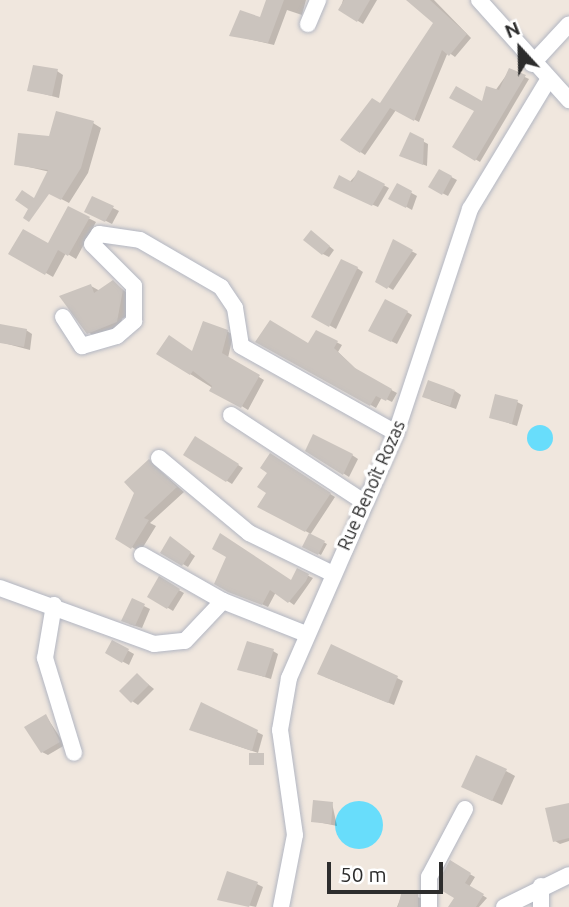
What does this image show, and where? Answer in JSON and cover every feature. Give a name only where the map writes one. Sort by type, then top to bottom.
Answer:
[{"type":"street","points":[[307,24],[318,0]]},
{"type":"street","points":[[479,0],[547,82],[569,100]]},
{"type":"street","points":[[532,64],[569,24]]},
{"type":"street","name":"Rue Benoît Rozas","points":[[281,907],[295,835],[280,730],[289,678],[361,500],[396,433],[470,209],[547,82]]},
{"type":"street","points":[[63,317],[82,345],[117,336],[134,321],[139,297],[134,286],[92,244],[99,234],[139,240],[221,287],[234,308],[241,346],[396,433]]},
{"type":"street","points":[[231,415],[361,500]]},
{"type":"street","points":[[159,458],[249,533],[331,573]]},
{"type":"street","points":[[142,555],[223,601],[306,635]]},
{"type":"street","points":[[0,588],[171,645],[185,641],[223,601]]},
{"type":"street","points":[[54,606],[44,658],[74,753]]},
{"type":"street","points":[[429,907],[429,877],[465,809]]},
{"type":"street","points":[[504,907],[541,886],[569,875]]},
{"type":"street","points":[[541,886],[541,907]]},
{"type":"water","points":[[540,425],[549,429],[553,438],[549,447],[540,451],[531,447],[527,438],[531,429]]},
{"type":"water","points":[[359,801],[376,808],[383,825],[376,842],[359,849],[342,842],[335,825],[342,808]]},
{"type":"building","points":[[266,0],[284,0],[268,43],[229,36],[240,10],[260,17]]},
{"type":"building","points":[[344,0],[370,0],[357,22],[338,10]]},
{"type":"building","points":[[406,0],[430,0],[467,34],[449,56],[442,50],[414,121],[390,108],[360,153],[340,140],[372,98],[380,103],[433,23]]},
{"type":"building","points":[[33,65],[58,69],[52,96],[27,91]]},
{"type":"building","points":[[509,68],[526,75],[475,161],[452,147],[474,111],[449,98],[456,86],[482,101],[486,86],[499,90]]},
{"type":"building","points":[[56,111],[94,121],[81,168],[61,200],[49,194],[29,222],[23,218],[28,209],[15,200],[22,190],[34,198],[48,170],[14,165],[18,133],[49,136]]},
{"type":"building","points":[[410,132],[424,139],[423,165],[399,156]]},
{"type":"building","points":[[439,169],[452,176],[442,195],[428,187]]},
{"type":"building","points":[[358,170],[385,184],[372,206],[333,188],[339,175],[352,182]]},
{"type":"building","points":[[397,183],[412,191],[406,208],[388,199]]},
{"type":"building","points":[[92,196],[114,206],[105,222],[84,212]]},
{"type":"building","points":[[68,206],[90,217],[68,256],[58,250],[45,275],[8,254],[23,229],[48,243]]},
{"type":"building","points":[[311,230],[330,246],[322,255],[303,240]]},
{"type":"building","points":[[393,239],[413,250],[387,289],[375,282]]},
{"type":"building","points":[[341,259],[358,267],[329,327],[311,317]]},
{"type":"building","points":[[113,280],[123,290],[117,322],[87,334],[59,296],[91,284],[94,293]]},
{"type":"building","points":[[385,299],[408,311],[391,342],[368,331]]},
{"type":"building","points":[[270,320],[308,343],[316,330],[338,341],[334,348],[355,368],[392,389],[386,401],[376,396],[370,406],[255,342]]},
{"type":"building","points":[[203,321],[228,330],[222,353],[260,375],[241,408],[209,391],[212,386],[193,371],[190,375],[156,354],[169,335],[192,351]]},
{"type":"building","points":[[0,324],[27,329],[24,347],[0,343]]},
{"type":"building","points":[[428,380],[455,390],[450,406],[422,397]]},
{"type":"building","points":[[495,394],[518,400],[512,424],[489,418]]},
{"type":"building","points":[[313,434],[353,454],[343,475],[305,451]]},
{"type":"building","points":[[195,436],[239,464],[226,482],[183,455]]},
{"type":"building","points":[[270,453],[331,493],[305,532],[257,507],[266,493],[257,487],[267,473],[260,468]]},
{"type":"building","points":[[149,459],[177,487],[144,518],[149,520],[131,549],[115,539],[134,493],[124,482]]},
{"type":"building","points":[[220,533],[291,580],[297,568],[309,574],[306,581],[288,603],[270,590],[262,605],[228,592],[214,584],[226,557],[212,549]]},
{"type":"building","points":[[309,533],[325,541],[318,555],[302,547]]},
{"type":"building","points":[[170,536],[191,552],[182,566],[160,553]]},
{"type":"building","points":[[159,576],[180,589],[167,609],[147,597]]},
{"type":"building","points":[[132,598],[145,604],[135,626],[121,621]]},
{"type":"building","points":[[112,640],[129,649],[122,663],[105,653]]},
{"type":"building","points":[[247,641],[274,649],[265,677],[237,670]]},
{"type":"building","points":[[331,644],[398,676],[388,703],[317,674]]},
{"type":"building","points":[[137,673],[149,685],[131,703],[119,691]]},
{"type":"building","points":[[201,702],[258,730],[252,751],[189,730]]},
{"type":"building","points":[[46,714],[60,742],[41,753],[24,727]]},
{"type":"building","points":[[249,753],[264,753],[264,765],[249,765]]},
{"type":"building","points":[[476,755],[507,769],[492,801],[461,787]]},
{"type":"building","points":[[313,800],[333,802],[331,824],[311,822]]},
{"type":"building","points":[[569,803],[569,838],[553,842],[545,808]]},
{"type":"building","points":[[450,860],[471,873],[465,883],[484,894],[476,907],[448,907],[454,898],[439,889],[439,880]]},
{"type":"building","points":[[227,871],[258,882],[249,907],[217,900]]},
{"type":"building","points":[[402,890],[418,894],[418,907],[398,907]]}]
